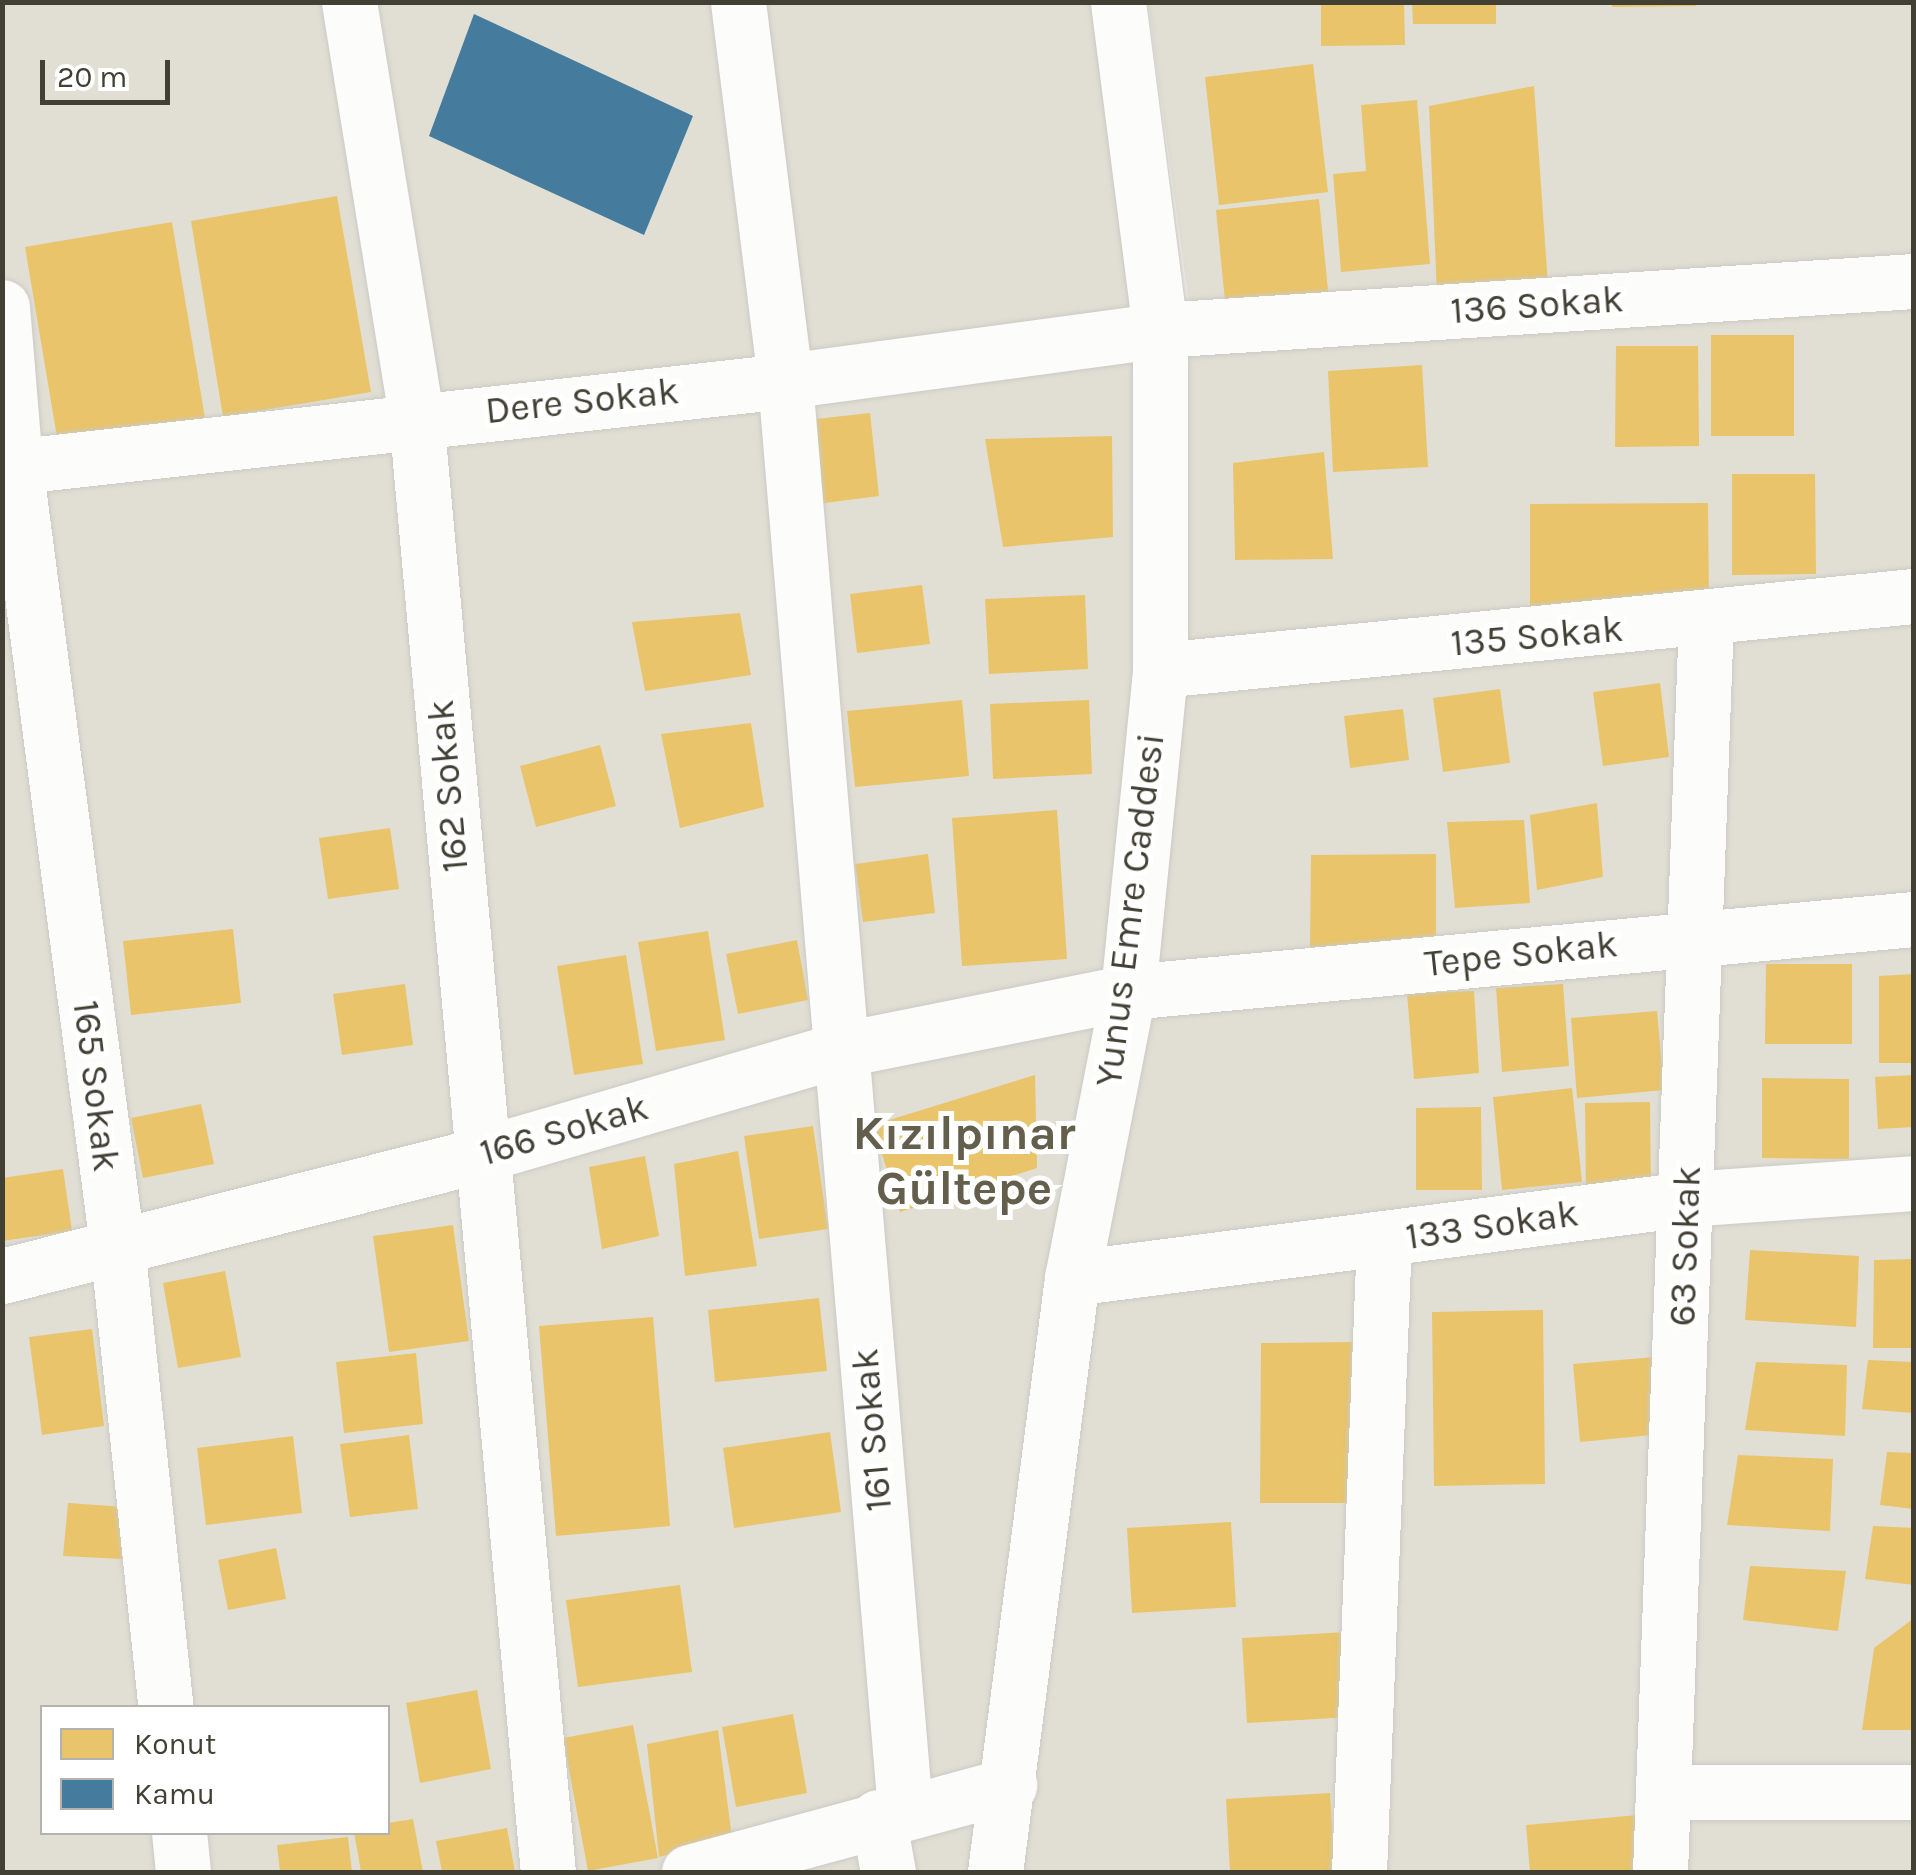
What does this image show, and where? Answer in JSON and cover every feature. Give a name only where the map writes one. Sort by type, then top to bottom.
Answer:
[{"type":"street","name":"162 Sokak","points":[[349,2],[416,417],[548,1872]]},
{"type":"street","name":"161 Sokak","points":[[738,2],[785,381],[839,1050],[892,1813],[888,1872]]},
{"type":"street","name":"Yunus Emre Caddesi","points":[[996,1872],[1072,1278],[1128,992],[1160,670],[1160,330],[1118,2]]},
{"type":"street","name":"136 Sokak","points":[[1160,330],[1914,281]]},
{"type":"street","name":"165 Sokak","points":[[2,308],[9,466],[117,1244],[166,1705]]},
{"type":"street","name":"Dere Sokak","points":[[9,466],[416,417],[785,381],[1160,330]]},
{"type":"street","name":"135 Sokak","points":[[1160,670],[1706,620],[1914,596]]},
{"type":"street","name":"63 Sokak","points":[[1660,1872],[1698,937],[1706,620]]},
{"type":"street","name":"Tepe Sokak","points":[[1128,992],[1914,919]]},
{"type":"street","name":"166 Sokak","points":[[2,1276],[480,1155],[839,1050],[1128,992]]},
{"type":"street","name":"133 Sokak","points":[[1072,1278],[1687,1199],[1914,1183]]},
{"type":"street","points":[[1359,1872],[1384,1239]]},
{"type":"street","points":[[689,1872],[892,1813],[1008,1785]]},
{"type":"street","points":[[1664,1792],[1914,1792]]},
{"type":"street","points":[[179,1835],[183,1872]]},
{"type":"shaded area","points":[[2,3],[1100,3],[1146,318],[18,460],[2,238]]},
{"type":"shaded area","points":[[1148,3],[1913,3],[1913,1872],[200,1872],[194,1835],[390,1835],[390,1705],[178,1705],[117,1245],[3,1270],[2,496],[1194,340]]},
{"type":"shaded area","points":[[107,1268],[152,1705],[40,1705],[40,1835],[164,1835],[168,1872],[3,1872],[3,1295]]},
{"type":"building: Konut","points":[[1321,2],[1404,2],[1405,45],[1321,46]]},
{"type":"building: Konut","points":[[1412,2],[1496,2],[1496,24],[1413,24]]},
{"type":"building: Konut","points":[[1612,2],[1696,2],[1696,6],[1612,7]]},
{"type":"building: Konut","points":[[1313,64],[1328,192],[1219,205],[1205,77]]},
{"type":"building: Konut","points":[[1534,86],[1548,285],[1437,295],[1429,106]]},
{"type":"building: Konut","points":[[1417,100],[1430,264],[1341,272],[1333,174],[1366,171],[1361,105]]},
{"type":"building: Konut","points":[[337,196],[371,392],[223,417],[191,221]]},
{"type":"building: Konut","points":[[1319,199],[1329,300],[1226,311],[1216,210]]},
{"type":"building: Konut","points":[[172,222],[205,418],[58,443],[25,247]]},
{"type":"building: Konut","points":[[1711,335],[1794,335],[1794,436],[1711,436]]},
{"type":"building: Konut","points":[[1616,346],[1698,346],[1699,446],[1615,447]]},
{"type":"building: Konut","points":[[1422,365],[1428,467],[1333,472],[1328,371]]},
{"type":"building: Konut","points":[[870,413],[879,496],[817,504],[807,420]]},
{"type":"building: Konut","points":[[1112,436],[1113,537],[1003,547],[985,439]]},
{"type":"building: Konut","points":[[1324,452],[1333,559],[1235,560],[1233,463]]},
{"type":"building: Konut","points":[[1732,474],[1815,474],[1816,574],[1732,575]]},
{"type":"building: Konut","points":[[1708,503],[1709,606],[1530,607],[1530,504]]},
{"type":"building: Konut","points":[[922,585],[930,644],[857,653],[850,594]]},
{"type":"building: Konut","points":[[1085,595],[1088,669],[989,674],[985,599]]},
{"type":"building: Konut","points":[[740,613],[751,675],[645,691],[632,622]]},
{"type":"building: Konut","points":[[1660,683],[1669,757],[1603,766],[1593,692]]},
{"type":"building: Konut","points":[[1500,689],[1510,763],[1443,772],[1433,698]]},
{"type":"building: Konut","points":[[962,700],[969,776],[855,787],[847,711]]},
{"type":"building: Konut","points":[[1089,700],[1092,774],[993,779],[990,704]]},
{"type":"building: Konut","points":[[1403,709],[1409,760],[1350,768],[1344,716]]},
{"type":"building: Konut","points":[[751,723],[764,807],[680,828],[661,734]]},
{"type":"building: Konut","points":[[600,745],[616,806],[536,827],[520,766]]},
{"type":"building: Konut","points":[[1597,803],[1603,877],[1537,890],[1530,815]]},
{"type":"building: Konut","points":[[1057,810],[1067,959],[962,966],[952,818]]},
{"type":"building: Konut","points":[[1524,820],[1530,903],[1455,908],[1447,822]]},
{"type":"building: Konut","points":[[390,828],[399,889],[328,899],[319,838]]},
{"type":"building: Konut","points":[[928,854],[935,913],[863,922],[855,864]]},
{"type":"building: Konut","points":[[1436,854],[1436,947],[1310,947],[1311,855]]},
{"type":"building: Konut","points":[[233,929],[241,1003],[131,1015],[123,941]]},
{"type":"building: Konut","points":[[708,931],[725,1040],[656,1051],[638,942]]},
{"type":"building: Konut","points":[[797,940],[808,1000],[738,1014],[726,954]]},
{"type":"building: Konut","points":[[626,955],[643,1064],[574,1075],[557,966]]},
{"type":"building: Konut","points":[[1766,964],[1852,964],[1852,1044],[1765,1044]]},
{"type":"building: Konut","points":[[1914,974],[1914,1063],[1879,1063],[1879,976]]},
{"type":"building: Konut","points":[[405,984],[413,1045],[342,1055],[333,994]]},
{"type":"building: Konut","points":[[1563,984],[1569,1066],[1502,1072],[1496,988]]},
{"type":"building: Konut","points":[[1474,991],[1479,1073],[1414,1079],[1407,993]]},
{"type":"building: Konut","points":[[1657,1011],[1664,1090],[1577,1098],[1571,1018]]},
{"type":"building: Konut","points":[[1035,1075],[1037,1168],[900,1212],[873,1125]]},
{"type":"building: Konut","points":[[1914,1075],[1914,1127],[1878,1129],[1875,1077]]},
{"type":"building: Konut","points":[[1762,1078],[1849,1079],[1849,1159],[1762,1158]]},
{"type":"building: Konut","points":[[1572,1088],[1582,1182],[1502,1190],[1493,1097]]},
{"type":"building: Konut","points":[[1650,1102],[1651,1198],[1586,1200],[1585,1103]]},
{"type":"building: Konut","points":[[201,1104],[214,1164],[143,1178],[131,1118]]},
{"type":"building: Konut","points":[[1481,1107],[1482,1190],[1416,1190],[1416,1108]]},
{"type":"building: Konut","points":[[813,1126],[828,1229],[759,1239],[744,1136]]},
{"type":"building: Konut","points":[[738,1151],[757,1266],[685,1276],[674,1164]]},
{"type":"building: Konut","points":[[645,1156],[659,1236],[602,1249],[589,1167]]},
{"type":"building: Konut","points":[[63,1169],[72,1231],[2,1241],[2,1178]]},
{"type":"building: Konut","points":[[453,1225],[469,1341],[389,1352],[373,1236]]},
{"type":"building: Konut","points":[[1750,1250],[1859,1256],[1856,1327],[1745,1320]]},
{"type":"building: Konut","points":[[1914,1259],[1914,1348],[1873,1348],[1874,1260]]},
{"type":"building: Konut","points":[[225,1271],[241,1357],[178,1368],[163,1283]]},
{"type":"building: Konut","points":[[819,1298],[827,1371],[715,1382],[708,1310]]},
{"type":"building: Konut","points":[[1543,1310],[1545,1484],[1434,1486],[1432,1312]]},
{"type":"building: Konut","points":[[653,1317],[670,1526],[556,1536],[539,1326]]},
{"type":"building: Konut","points":[[92,1329],[104,1426],[42,1435],[29,1337]]},
{"type":"building: Konut","points":[[1352,1342],[1351,1503],[1260,1503],[1261,1343]]},
{"type":"building: Konut","points":[[416,1353],[423,1424],[344,1433],[336,1362]]},
{"type":"building: Konut","points":[[1655,1357],[1662,1434],[1580,1442],[1573,1364]]},
{"type":"building: Konut","points":[[1868,1360],[1914,1362],[1914,1413],[1862,1409]]},
{"type":"building: Konut","points":[[1756,1362],[1847,1365],[1845,1436],[1745,1430]]},
{"type":"building: Konut","points":[[830,1432],[841,1512],[734,1528],[723,1448]]},
{"type":"building: Konut","points":[[409,1435],[418,1509],[350,1517],[340,1444]]},
{"type":"building: Konut","points":[[293,1436],[302,1513],[206,1525],[197,1448]]},
{"type":"building: Konut","points":[[1887,1452],[1914,1453],[1914,1509],[1880,1505]]},
{"type":"building: Konut","points":[[1738,1455],[1833,1459],[1830,1531],[1727,1525]]},
{"type":"building: Konut","points":[[68,1503],[125,1507],[122,1559],[63,1556]]},
{"type":"building: Konut","points":[[1231,1522],[1236,1607],[1132,1613],[1127,1528]]},
{"type":"building: Konut","points":[[1873,1526],[1914,1528],[1914,1585],[1865,1579]]},
{"type":"building: Konut","points":[[276,1548],[286,1599],[228,1610],[218,1560]]},
{"type":"building: Konut","points":[[1750,1566],[1846,1571],[1838,1631],[1743,1620]]},
{"type":"building: Konut","points":[[680,1585],[692,1672],[578,1687],[566,1600]]},
{"type":"building: Konut","points":[[1914,1618],[1914,1730],[1862,1730],[1874,1648]]},
{"type":"building: Konut","points":[[1346,1632],[1351,1717],[1247,1723],[1242,1638]]},
{"type":"building: Konut","points":[[477,1690],[491,1769],[420,1783],[406,1703]]},
{"type":"building: Konut","points":[[793,1714],[807,1793],[736,1807],[722,1727]]},
{"type":"building: Konut","points":[[633,1725],[658,1858],[588,1871],[563,1738]]},
{"type":"building: Konut","points":[[718,1730],[732,1838],[659,1857],[647,1744]]},
{"type":"building: Konut","points":[[1330,1793],[1335,1872],[1230,1872],[1226,1799]]},
{"type":"building: Konut","points":[[1638,1815],[1643,1872],[1530,1872],[1526,1825]]},
{"type":"building: Konut","points":[[413,1819],[423,1872],[361,1872],[355,1835],[390,1835],[390,1823]]},
{"type":"building: Konut","points":[[507,1828],[515,1872],[442,1872],[436,1841]]},
{"type":"building: Konut","points":[[348,1837],[352,1872],[280,1872],[277,1845]]},
{"type":"building: Kamu","points":[[474,14],[693,116],[644,235],[429,136]]},
{"type":"district","name":"Kızılpınar Gültepe","points":[[964,1160]]}]
